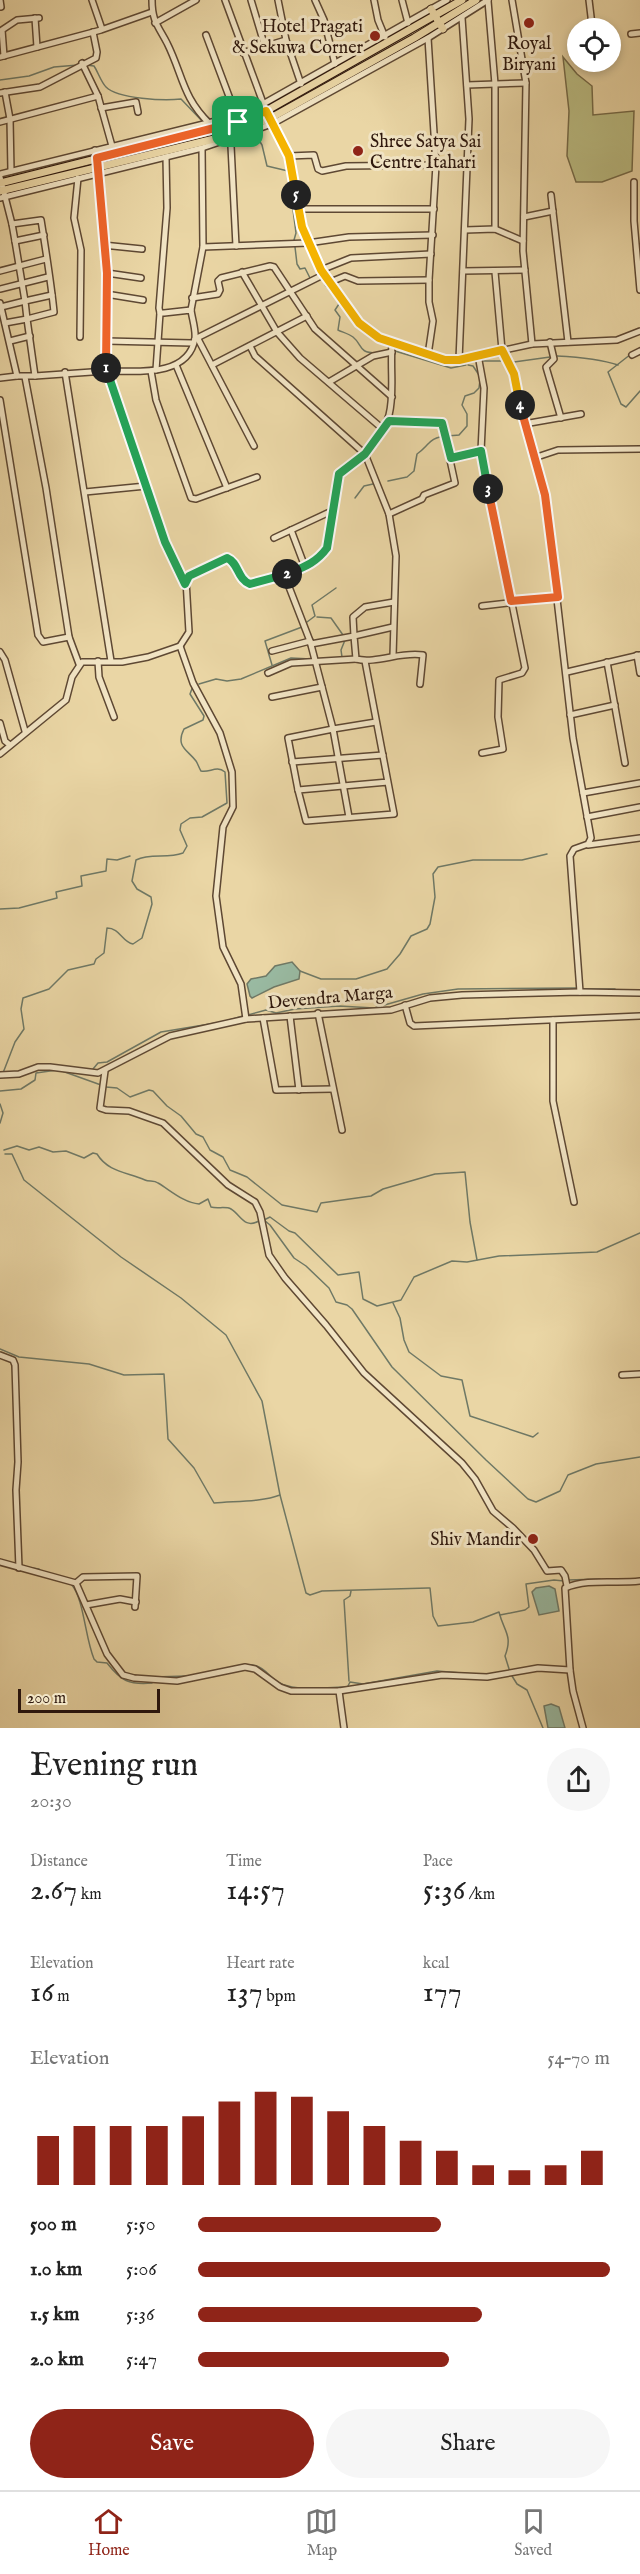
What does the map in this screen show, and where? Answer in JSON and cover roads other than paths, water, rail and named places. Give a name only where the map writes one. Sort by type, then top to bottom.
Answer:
[{"type":"main road","points":[[437,19],[462,0]]},
{"type":"main road","points":[[1,186],[221,141],[437,19],[476,0]]},
{"type":"main road","points":[[98,165],[128,151],[210,127],[268,115]]},
{"type":"main road","points":[[125,143],[128,151]]},
{"type":"street","points":[[92,0],[102,29]]},
{"type":"street","points":[[152,0],[154,23],[167,44],[187,96],[210,127]]},
{"type":"street","points":[[154,23],[196,0]]},
{"type":"street","points":[[225,0],[268,115],[289,156],[298,209],[308,243],[328,283],[359,323],[379,338],[445,360],[459,360],[532,344],[617,340],[640,331]]},
{"type":"street","points":[[252,0],[264,46]]},
{"type":"street","points":[[278,0],[286,40],[301,84]]},
{"type":"street","points":[[315,0],[324,20],[335,64]]},
{"type":"street","points":[[374,0],[378,20],[385,37]]},
{"type":"street","points":[[402,0],[408,23]]},
{"type":"street","points":[[428,355],[433,321],[429,302],[429,280],[436,165],[428,38],[447,0]]},
{"type":"street","points":[[268,115],[301,84],[408,23],[462,18],[488,0],[495,84],[495,229]]},
{"type":"street","points":[[512,0],[526,83],[524,241],[532,344]]},
{"type":"street","points":[[589,0],[591,18]]},
{"type":"street","points":[[37,47],[37,18],[17,20],[2,30],[2,56],[37,47],[93,32],[152,12]]},
{"type":"street","points":[[459,360],[469,119],[462,18]]},
{"type":"street","points":[[35,376],[12,224],[1,186],[11,171],[10,119],[2,93],[40,87],[98,56],[93,32]]},
{"type":"street","points":[[632,34],[640,33]]},
{"type":"street","points":[[206,35],[236,115]]},
{"type":"street","points":[[11,171],[125,143],[210,127],[236,115],[268,115],[428,38]]},
{"type":"street","points":[[243,53],[286,40]]},
{"type":"street","points":[[82,63],[98,96],[112,146]]},
{"type":"street","points":[[467,85],[526,83]]},
{"type":"street","points":[[0,122],[98,96]]},
{"type":"street","points":[[101,108],[136,102],[138,112]]},
{"type":"street","points":[[1,186],[78,178],[98,165],[166,157],[187,148],[202,148],[221,141],[236,246]]},
{"type":"street","points":[[202,148],[203,247],[191,310],[195,340],[212,365],[254,446]]},
{"type":"street","points":[[0,754],[25,731],[66,700],[72,677],[79,664],[87,660],[122,662],[148,657],[180,646],[189,632],[185,584],[165,542],[106,370],[107,273],[95,150]]},
{"type":"street","points":[[289,156],[314,155],[318,169],[322,171],[346,166],[436,165]]},
{"type":"street","points":[[166,157],[167,208],[160,313],[153,371],[156,400],[188,494],[196,499],[257,477]]},
{"type":"street","points":[[78,178],[74,218],[81,250],[81,337]]},
{"type":"street","points":[[633,182],[637,213],[640,290]]},
{"type":"street","points":[[551,195],[568,342]]},
{"type":"street","points":[[298,209],[434,209]]},
{"type":"street","points":[[524,217],[553,211]]},
{"type":"street","points":[[5,323],[54,312],[41,220],[12,224]]},
{"type":"street","points":[[465,230],[495,229],[524,241]]},
{"type":"street","points":[[15,241],[44,235]]},
{"type":"street","points":[[203,247],[308,243],[349,237],[433,235]]},
{"type":"street","points":[[103,245],[142,249]]},
{"type":"street","points":[[106,341],[195,340],[351,258],[431,254]]},
{"type":"street","points":[[0,271],[46,259]]},
{"type":"street","points":[[192,298],[218,294],[219,279],[242,272],[274,267],[315,329],[392,398]]},
{"type":"street","points":[[463,272],[525,270]]},
{"type":"street","points":[[242,272],[276,332],[300,358],[384,430]]},
{"type":"street","points":[[495,272],[502,350],[514,374],[524,424],[545,495],[567,672],[570,715],[591,841],[585,846]]},
{"type":"street","points":[[107,273],[141,278]]},
{"type":"street","points":[[328,283],[345,276],[358,281],[429,280]]},
{"type":"street","points":[[0,289],[48,277]]},
{"type":"street","points":[[106,294],[143,300]]},
{"type":"street","points":[[17,376],[1,305],[52,295]]},
{"type":"street","points":[[160,313],[191,310]]},
{"type":"street","points":[[212,365],[307,316]]},
{"type":"street","points":[[10,341],[30,336]]},
{"type":"street","points":[[0,378],[106,370],[153,371],[176,365],[190,354],[195,340]]},
{"type":"street","points":[[550,342],[554,358],[546,367],[561,418]]},
{"type":"street","points":[[185,584],[189,576],[227,558],[234,562],[241,578],[250,584],[305,567],[320,558],[327,548],[339,474],[365,454],[389,421],[392,398],[392,343]]},
{"type":"street","points":[[250,346],[255,356],[365,454],[389,514],[396,556],[393,656]]},
{"type":"street","points":[[632,355],[640,351]]},
{"type":"street","points":[[329,382],[373,357],[392,352]]},
{"type":"street","points":[[478,355],[484,388],[481,451],[524,670],[499,680],[498,717],[503,749],[482,753]]},
{"type":"street","points":[[176,365],[227,488]]},
{"type":"street","points":[[65,372],[111,661]]},
{"type":"street","points":[[25,377],[69,638],[79,664]]},
{"type":"street","points":[[0,400],[38,635],[43,642],[69,638]]},
{"type":"street","points":[[524,424],[581,414]]},
{"type":"street","points":[[389,421],[439,422],[443,425],[455,483],[424,495],[422,499],[389,514]]},
{"type":"street","points":[[534,458],[558,450],[640,449]]},
{"type":"street","points":[[451,458],[481,451]]},
{"type":"street","points":[[85,492],[146,486]]},
{"type":"street","points":[[274,538],[334,510]]},
{"type":"street","points":[[291,530],[305,567]]},
{"type":"street","points":[[284,574],[316,663],[333,729],[349,817]]},
{"type":"street","points":[[482,606],[558,597]]},
{"type":"street","points":[[356,659],[353,617],[361,609],[394,602]]},
{"type":"street","points":[[272,651],[393,627]]},
{"type":"street","points":[[180,646],[193,682],[220,733],[232,772],[233,807],[223,827],[216,896],[223,947],[241,984],[246,1019]]},
{"type":"street","points":[[0,652],[5,660],[25,731]]},
{"type":"street","points":[[268,673],[291,663],[356,659],[365,661],[393,656],[423,655],[420,684]]},
{"type":"street","points":[[567,672],[639,655],[640,673]]},
{"type":"street","points":[[98,661],[99,677],[114,717]]},
{"type":"street","points":[[365,661],[394,814],[306,821],[288,738],[376,722]]},
{"type":"street","points":[[607,662],[625,763]]},
{"type":"street","points":[[272,697],[322,687]]},
{"type":"street","points":[[570,715],[615,705]]},
{"type":"street","points":[[0,723],[5,741],[10,745]]},
{"type":"street","points":[[292,762],[383,755]]},
{"type":"street","points":[[298,790],[388,782]]},
{"type":"street","points":[[583,793],[640,783]]},
{"type":"street","points":[[587,817],[640,807]]},
{"type":"street","points":[[580,992],[570,856],[574,849],[585,846],[640,838]]},
{"type":"street","name":"Devendra Marga","points":[[105,1071],[170,1036],[246,1019],[391,1010],[430,998],[462,994],[640,993]]},
{"type":"street","points":[[405,1005],[410,1023],[414,1026],[483,1025],[640,1016]]},
{"type":"street","points":[[318,1013],[342,1130]]},
{"type":"street","points":[[290,1016],[299,1090]]},
{"type":"street","points":[[263,1018],[274,1089],[333,1089]]},
{"type":"street","points":[[553,1020],[553,1101],[574,1202]]},
{"type":"street","points":[[0,1075],[19,1074],[50,1067],[98,1073],[105,1071],[105,1086],[99,1106],[101,1109],[129,1111],[163,1123],[228,1185],[255,1202],[260,1212],[273,1263],[326,1325],[352,1360],[381,1390],[425,1427],[462,1463],[475,1479],[493,1511],[534,1550],[547,1571],[558,1569],[567,1582]]},
{"type":"street","points":[[0,1355],[10,1358],[15,1365],[19,1568]]},
{"type":"street","points":[[622,1375],[640,1374]]},
{"type":"street","points":[[0,1562],[75,1583],[107,1654],[117,1670],[129,1677],[177,1681],[245,1667],[255,1669],[286,1690],[339,1690],[442,1675],[503,1676],[538,1668],[570,1670]]},
{"type":"street","points":[[75,1583],[83,1577],[138,1576],[136,1604],[120,1599],[86,1605]]},
{"type":"street","points":[[567,1582],[640,1581]]},
{"type":"street","points":[[567,1582],[565,1589],[570,1670],[583,1728]]},
{"type":"street","points":[[339,1690],[344,1728]]},
{"type":"waterway","points":[[0,80],[29,76],[54,67],[78,65]]},
{"type":"waterway","points":[[86,65],[94,66],[104,85],[112,91],[142,98],[181,99],[203,122]]},
{"type":"waterway","points":[[254,132],[262,145],[267,166],[288,171],[296,233],[294,240]]},
{"type":"waterway","points":[[295,247],[297,264],[300,269],[305,268],[310,278]]},
{"type":"waterway","points":[[335,296],[339,304],[335,310],[340,317],[338,330],[353,337],[366,352],[376,353]]},
{"type":"waterway","points":[[395,351],[451,368],[466,365]]},
{"type":"waterway","points":[[631,354],[608,372],[621,404],[626,407],[640,391]]},
{"type":"waterway","points":[[557,356],[618,365]]},
{"type":"waterway","points":[[514,362],[550,357]]},
{"type":"waterway","points":[[482,361],[504,361]]},
{"type":"waterway","points":[[468,365],[473,366],[479,375]]},
{"type":"waterway","points":[[388,481],[407,477],[414,471],[417,454],[432,440],[443,436],[459,435],[467,426],[467,414],[462,405],[465,396],[474,393],[479,388],[480,380]]},
{"type":"waterway","points":[[355,498],[364,486],[373,484]]},
{"type":"waterway","points":[[307,622],[315,616],[312,605],[336,588]]},
{"type":"waterway","points":[[317,617],[331,618],[343,635]]},
{"type":"waterway","points":[[272,665],[265,641],[302,627]]},
{"type":"waterway","points":[[342,657],[341,650],[345,640]]},
{"type":"waterway","points":[[199,684],[216,679],[227,681],[241,679],[291,658],[311,659]]},
{"type":"waterway","points":[[3,1073],[15,1042],[24,1029],[21,1009],[23,998],[49,989],[68,970],[94,964],[96,959],[104,953],[107,928],[115,930],[129,943],[133,944],[142,938],[152,904],[151,897],[137,889],[132,881],[136,860],[183,853],[187,846],[180,830],[181,824],[190,818],[202,817],[227,803],[225,772],[219,769],[201,771],[182,744],[184,729],[203,720],[204,716],[190,694],[193,686]]},
{"type":"waterway","points":[[300,971],[321,979],[356,979],[387,969],[411,936],[427,929],[430,924],[435,897],[433,874],[438,867],[473,860],[522,860],[547,854]]},
{"type":"waterway","points":[[0,909],[19,908],[57,898],[56,892],[82,886],[81,876],[106,871],[107,859],[117,860],[130,856]]},
{"type":"waterway","points":[[248,1015],[266,1010],[276,1013],[295,1009],[339,1006],[374,1008],[423,994],[458,989],[577,988]]},
{"type":"waterway","points":[[582,989],[615,989]]},
{"type":"waterway","points":[[93,1069],[98,1063],[107,1062],[161,1032],[222,1022],[243,1016]]},
{"type":"waterway","points":[[0,1091],[21,1089],[35,1080],[36,1073],[57,1070]]},
{"type":"waterway","points":[[62,1071],[101,1085]]},
{"type":"waterway","points":[[106,1087],[117,1088],[130,1097],[149,1090],[153,1091],[167,1106],[181,1116],[196,1134],[203,1137],[210,1150],[223,1157],[230,1170],[247,1177],[282,1205],[317,1212],[321,1203],[371,1196],[383,1189],[435,1174],[465,1172],[470,1222],[477,1260]]},
{"type":"waterway","points":[[0,1104],[3,1113],[0,1123]]},
{"type":"waterway","points":[[4,1150],[17,1146],[29,1150],[39,1147],[53,1152],[66,1151],[84,1158],[93,1153],[97,1154],[112,1168],[156,1182],[188,1201],[199,1204],[208,1199],[211,1207],[231,1209],[246,1222],[259,1221]]},
{"type":"waterway","points":[[5,1154],[12,1154],[24,1180],[121,1257],[181,1298],[226,1335],[262,1401],[280,1495],[306,1593],[310,1595],[322,1591],[430,1588],[433,1616],[438,1626],[473,1622],[499,1612],[508,1638],[505,1656],[510,1672]]},
{"type":"waterway","points":[[640,1233],[597,1252],[499,1256],[467,1262],[452,1261],[414,1277],[401,1300],[377,1306],[363,1299],[359,1272],[338,1275],[295,1233],[270,1217],[264,1220],[294,1258],[329,1288],[336,1302],[352,1309],[392,1367],[528,1499],[536,1502],[560,1491],[568,1475],[596,1464],[640,1457]]},
{"type":"waterway","points":[[393,1303],[400,1318],[409,1352],[441,1376],[462,1380],[470,1416],[533,1437],[538,1433]]},
{"type":"waterway","points":[[0,1349],[19,1357],[89,1364],[124,1375],[164,1374],[168,1439],[194,1468],[214,1503],[257,1500],[280,1495]]},
{"type":"waterway","points":[[1,1560],[17,1564]]},
{"type":"waterway","points":[[32,1568],[39,1569],[41,1572]]},
{"type":"waterway","points":[[43,1576],[55,1580]]},
{"type":"waterway","points":[[568,1580],[600,1579]]},
{"type":"waterway","points":[[500,1615],[525,1610],[529,1607],[526,1584],[564,1581]]},
{"type":"waterway","points":[[71,1584],[82,1608],[94,1659],[97,1662],[107,1663],[126,1681],[152,1683]]},
{"type":"waterway","points":[[349,1681],[344,1600],[350,1596],[351,1591]]},
{"type":"waterway","points":[[232,1667],[254,1665],[275,1680],[292,1687],[345,1687]]},
{"type":"waterway","points":[[348,1686],[350,1682],[363,1684],[437,1671],[473,1674]]},
{"type":"waterway","points":[[153,1677],[186,1676]]},
{"type":"waterway","points":[[512,1676],[517,1684],[527,1690],[543,1728]]},
{"type":"place","name":"Royal Biryani","points":[[529,23]]},
{"type":"place","name":"Hotel Pragati & Sekuwa Corner","points":[[375,36]]},
{"type":"place","name":"Shree Satya Sai Centre Itahari","points":[[358,151]]},
{"type":"place","name":"Shiv Mandir","points":[[533,1539]]}]
